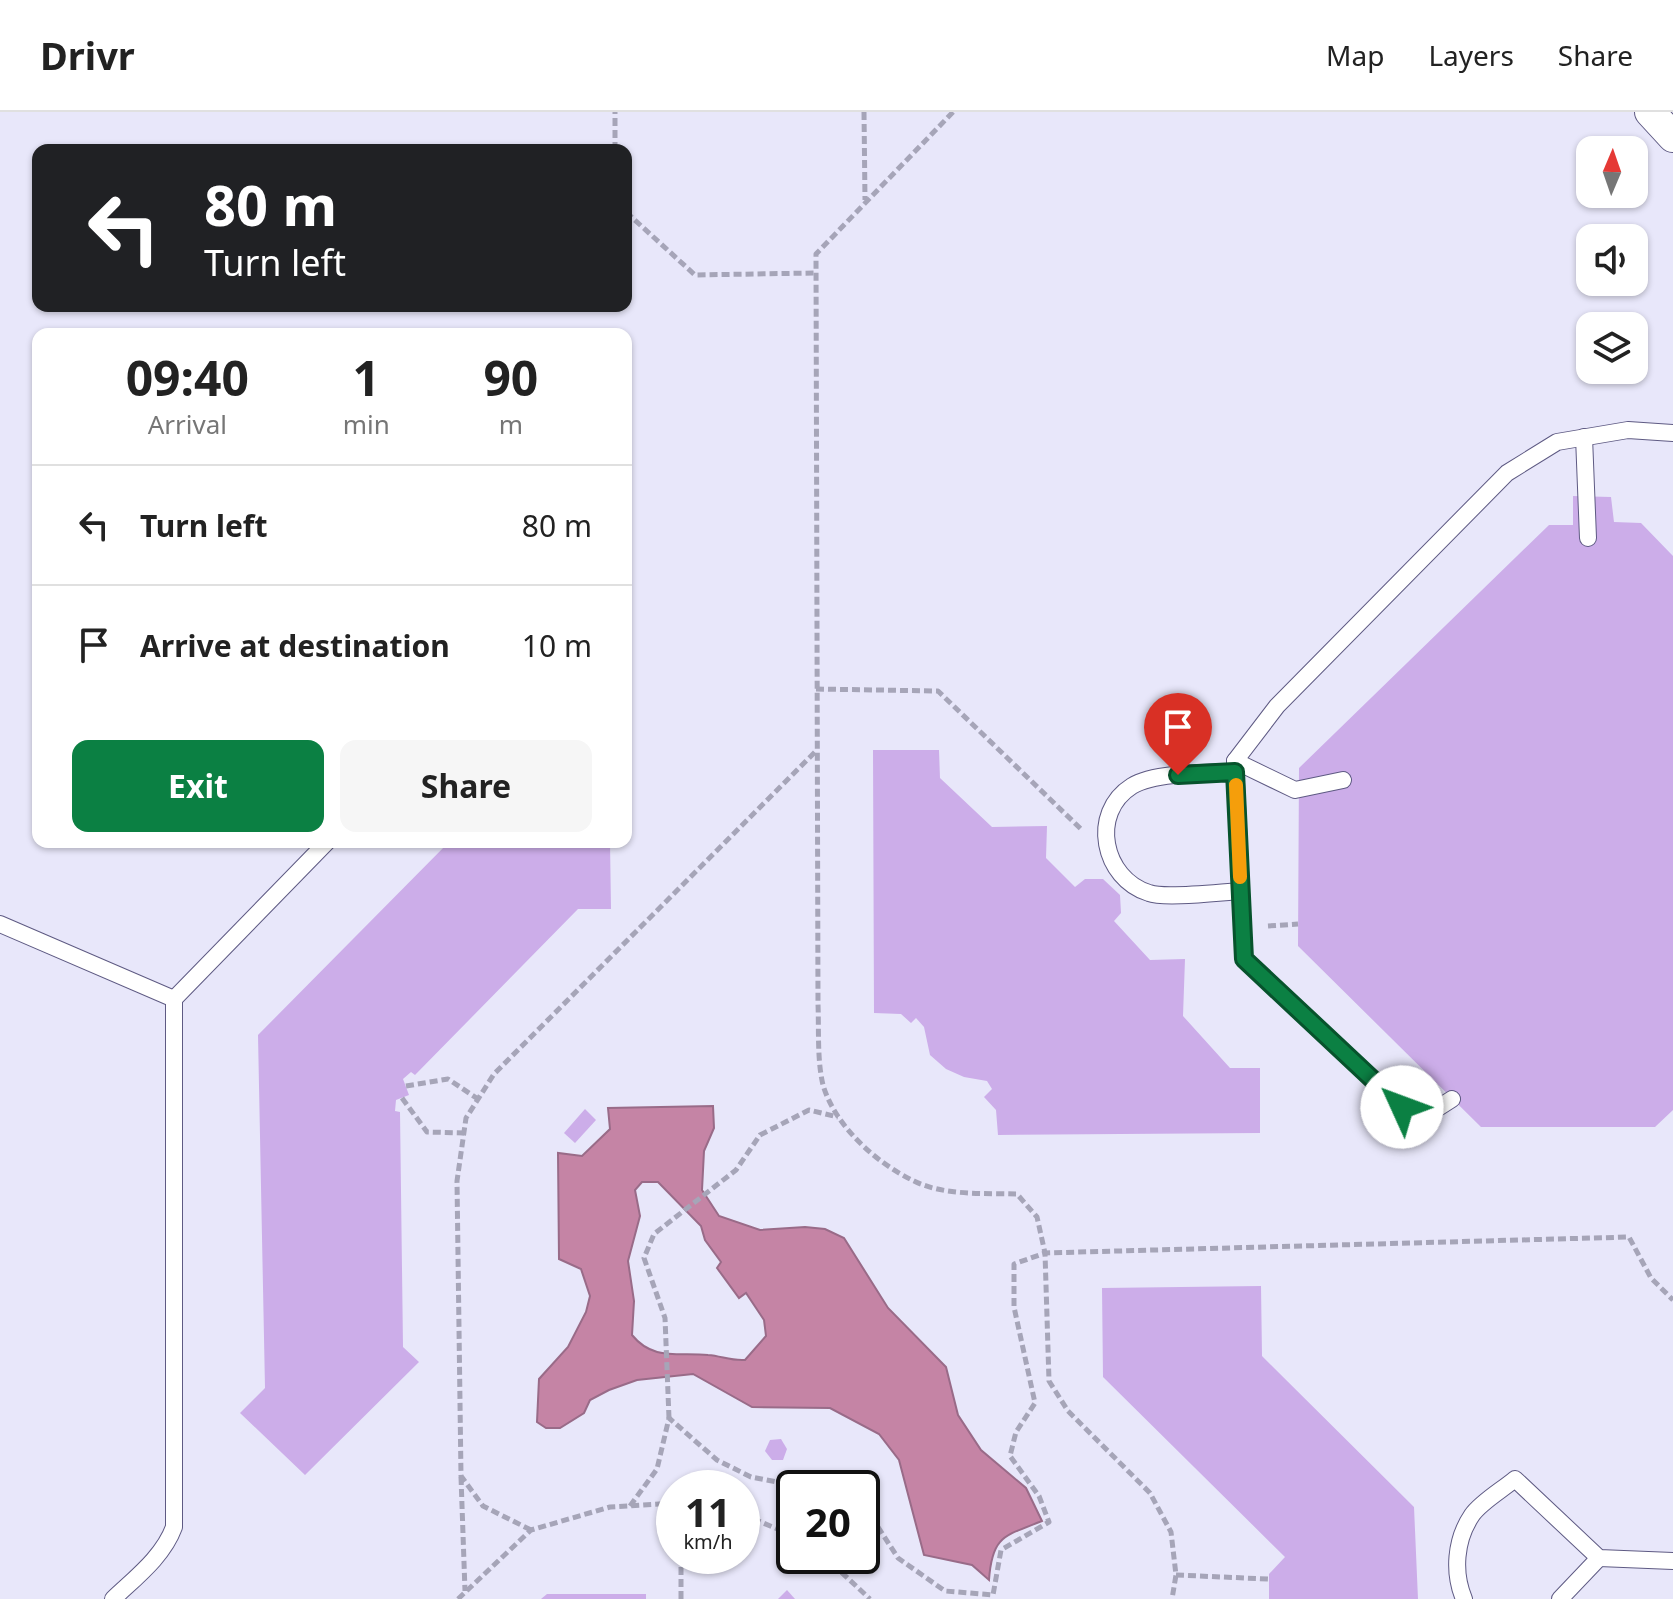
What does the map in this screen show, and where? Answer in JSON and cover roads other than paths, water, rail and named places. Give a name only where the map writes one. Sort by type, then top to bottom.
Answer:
[{"type":"street","points":[[1650,112],[1673,137]]},
{"type":"lane","points":[[1452,1099],[1427,1115],[1402,1107],[1244,959],[1235,766],[1277,706],[1507,473],[1557,442],[1628,430],[1673,433]]},
{"type":"lane","points":[[1584,437],[1588,538]]},
{"type":"lane","points":[[1241,891],[1150,894],[1120,876],[1108,856],[1106,827],[1114,803],[1133,784],[1235,766],[1295,790],[1343,780]]},
{"type":"lane","points":[[113,1599],[169,1541],[174,1527],[174,999],[321,848]]},
{"type":"lane","points":[[0,924],[174,999]]},
{"type":"lane","points":[[1464,1599],[1456,1581],[1459,1546],[1472,1515],[1515,1479],[1599,1558],[1673,1561]]},
{"type":"lane","points":[[1560,1599],[1599,1558]]}]
